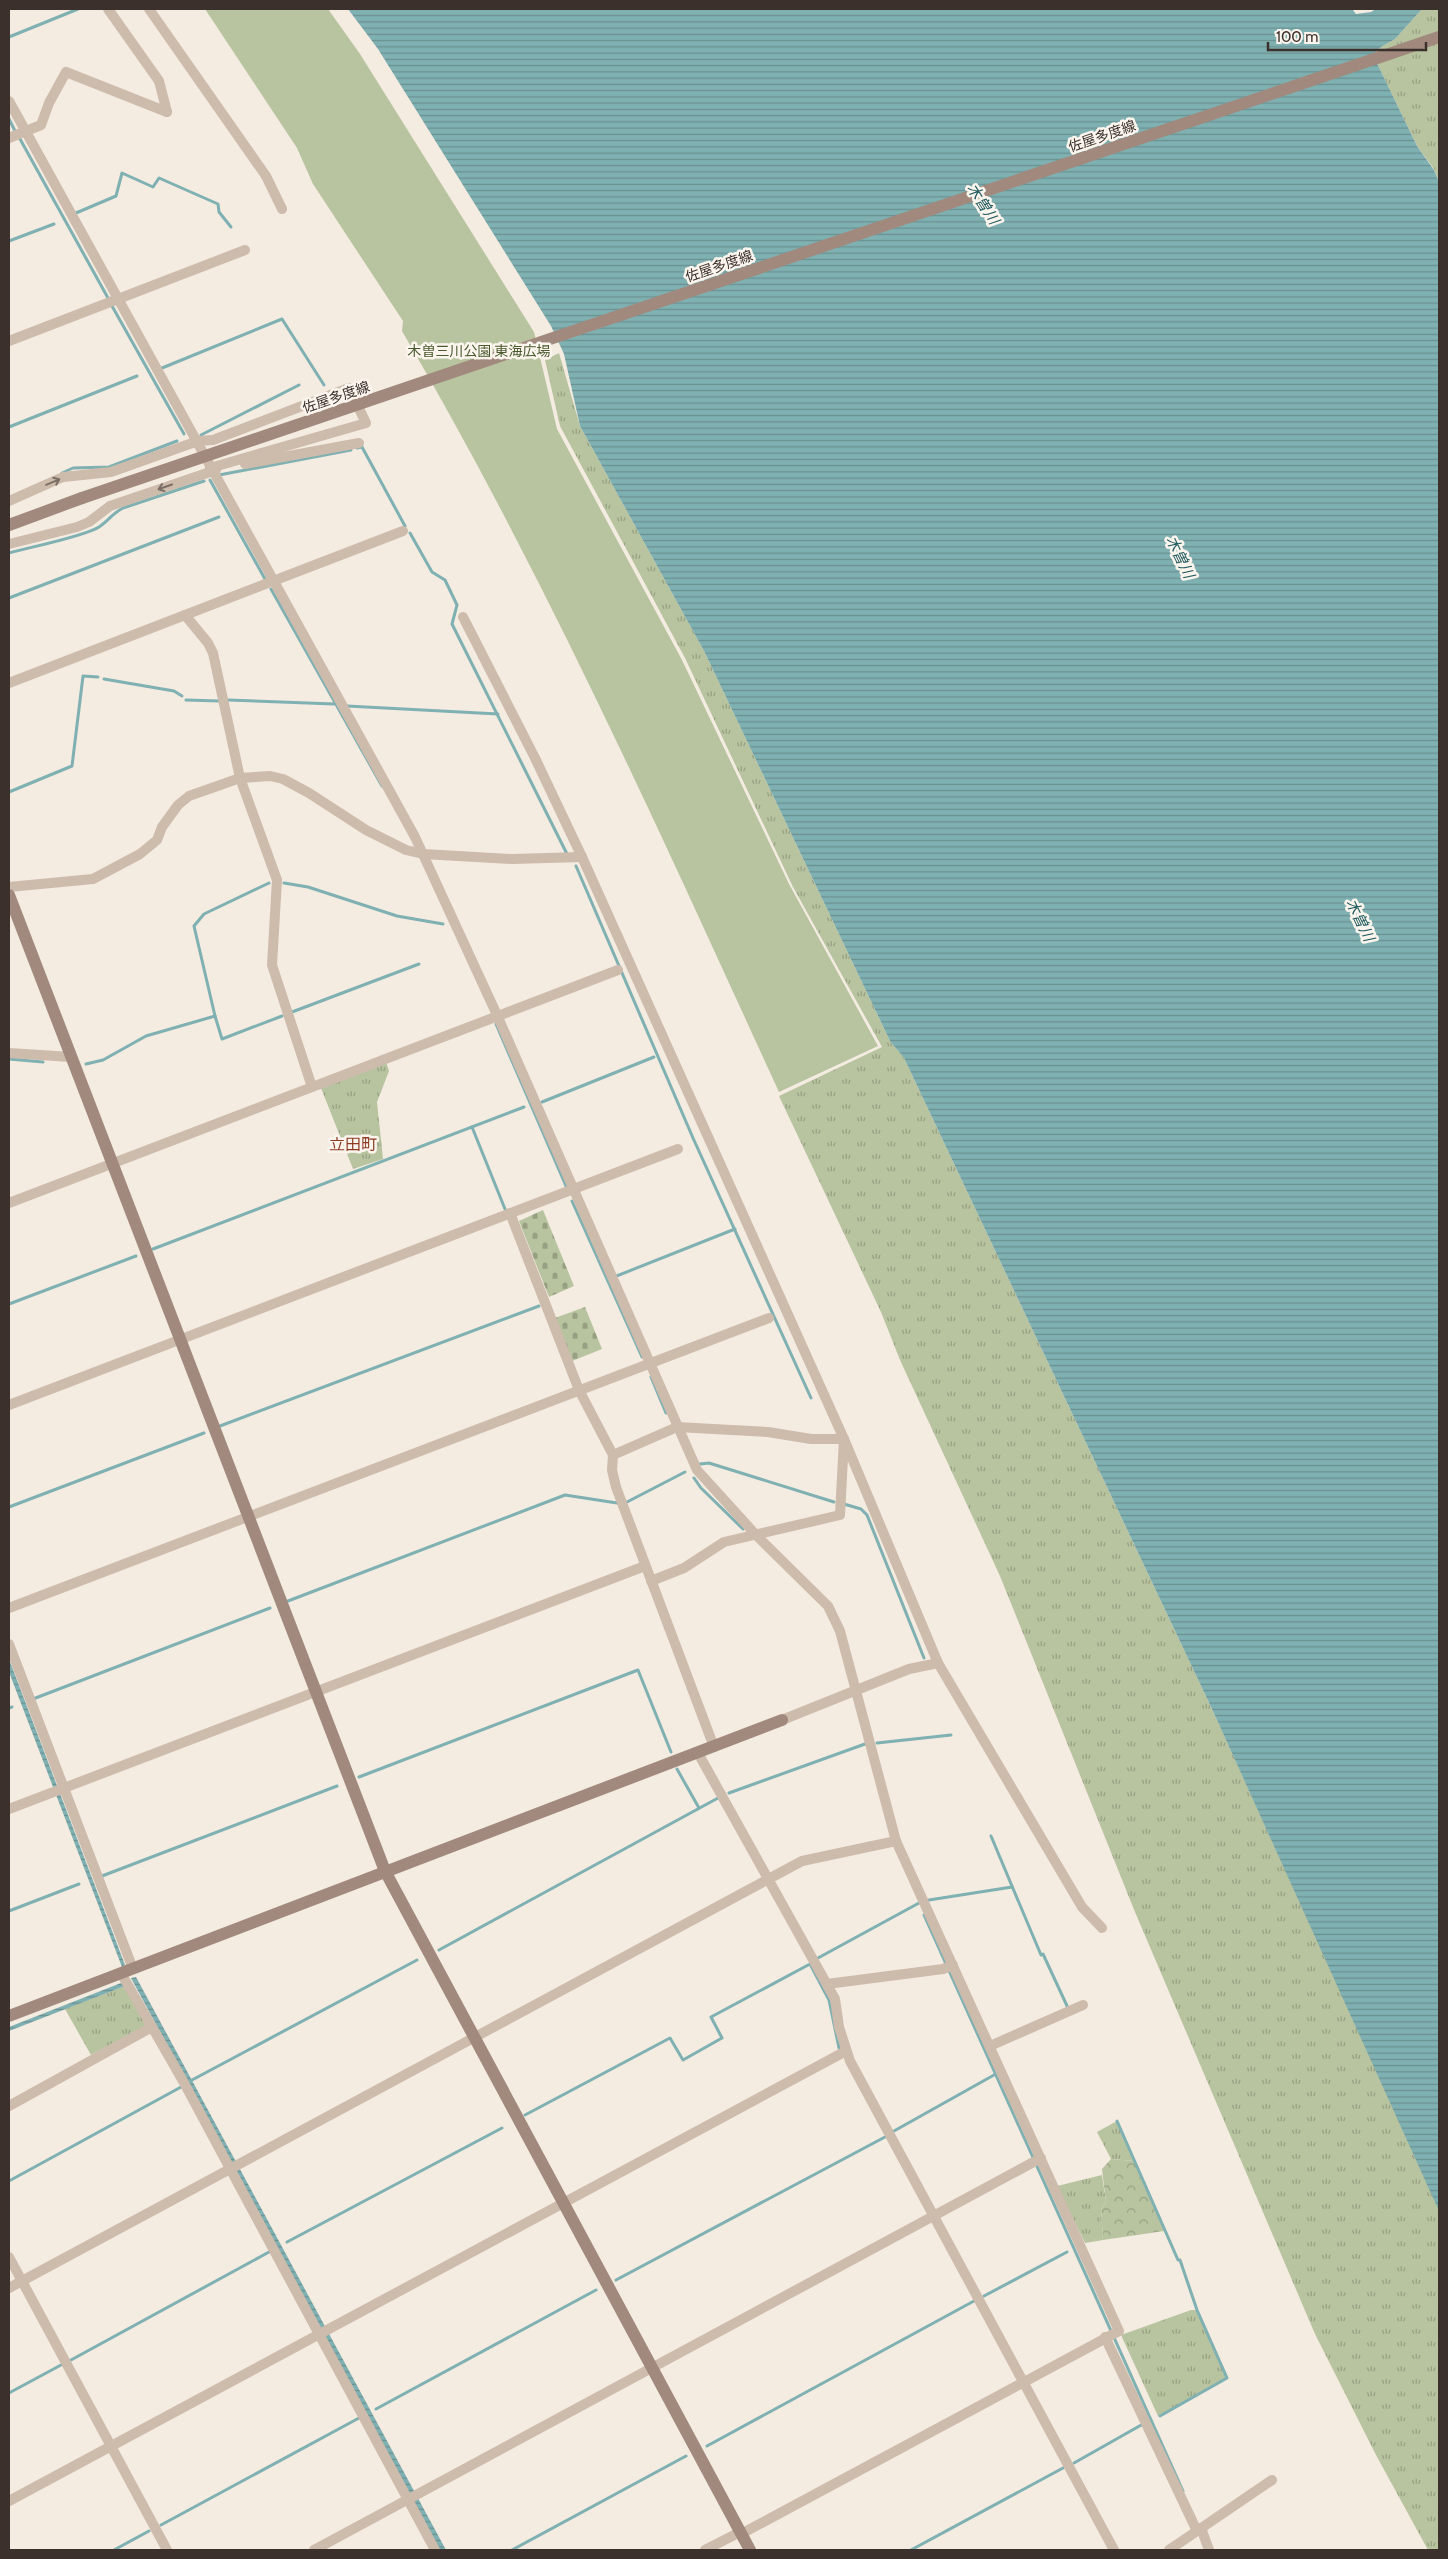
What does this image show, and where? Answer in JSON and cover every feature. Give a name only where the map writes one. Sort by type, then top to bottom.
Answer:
[{"type":"street","points":[[9,138],[41,125],[49,103],[66,72],[167,112],[159,81],[108,9]]},
{"type":"street","points":[[150,9],[266,176],[282,209]]},
{"type":"street","name":"佐屋多度線","points":[[9,525],[82,498],[1439,36]]},
{"type":"street","points":[[9,101],[198,441],[211,469],[422,854],[498,1015],[648,1363],[697,1470],[756,1535],[828,1606],[840,1631],[893,1842],[948,1967],[990,2046],[1037,2160],[1119,2331],[705,2550]]},
{"type":"street","points":[[9,340],[245,250]]},
{"type":"street","points":[[9,501],[63,477],[111,472],[198,441],[213,440],[349,388],[366,423],[211,469],[110,506],[89,522],[77,527],[9,544]]},
{"type":"street","points":[[211,469],[359,443]]},
{"type":"street","points":[[9,683],[403,531]]},
{"type":"street","points":[[185,615],[208,643],[213,653],[240,778],[277,880],[272,966],[312,1087]]},
{"type":"street","points":[[463,617],[535,758],[582,857],[844,1439],[938,1663],[1082,1907],[1102,1928]]},
{"type":"street","points":[[9,887],[93,879],[104,875],[140,854],[157,840],[162,826],[178,805],[189,796],[240,778],[270,776],[283,779],[309,793],[366,830],[406,850],[422,854],[512,859],[582,857]]},
{"type":"street","points":[[9,895],[385,1870],[750,2550]]},
{"type":"street","points":[[9,1203],[618,970]]},
{"type":"street","points":[[9,1053],[71,1057]]},
{"type":"street","points":[[9,1404],[678,1149]]},
{"type":"street","points":[[510,1213],[578,1390],[612,1455],[612,1470],[616,1487],[714,1747]]},
{"type":"street","points":[[9,1608],[769,1318]]},
{"type":"street","points":[[612,1455],[677,1427],[768,1432],[811,1439],[844,1439]]},
{"type":"street","points":[[651,1581],[684,1568],[724,1542],[840,1515],[844,1439]]},
{"type":"street","points":[[9,1810],[645,1566]]},
{"type":"street","points":[[9,1644],[59,1790],[127,1971],[152,2027],[233,2166],[412,2498],[435,2550]]},
{"type":"street","points":[[9,2016],[385,1870],[714,1747],[909,1670],[938,1663]]},
{"type":"street","points":[[698,1752],[828,1984],[835,1998],[839,2027],[846,2051],[1112,2550]]},
{"type":"street","points":[[9,2288],[768,1878],[802,1861],[893,1842]]},
{"type":"street","points":[[828,1984],[948,1967]]},
{"type":"street","points":[[990,2046],[1083,2005]]},
{"type":"street","points":[[9,2106],[152,2027]]},
{"type":"street","points":[[9,2501],[322,2331],[846,2051]]},
{"type":"street","points":[[314,2550],[935,2217],[1037,2160]]},
{"type":"street","points":[[9,2257],[167,2550]]},
{"type":"street","points":[[1111,2335],[1209,2550]]},
{"type":"street","points":[[1169,2550],[1272,2480]]},
{"type":"green space","name":"木曽三川公園 東海広場","points":[[205,9],[328,9],[360,54],[534,332],[557,429],[682,660],[789,884],[878,1046],[779,1092],[600,707],[505,517],[402,331],[403,321],[313,184],[297,148]]},
{"type":"green space","points":[[1422,9],[1439,9],[1439,182],[1434,169],[1417,146],[1373,55],[1381,47],[1395,39]]},
{"type":"green space","points":[[559,353],[580,426],[704,651],[890,1041],[904,1058],[1212,1709],[1439,2207],[1439,2550],[1428,2550],[1376,2455],[1315,2334],[1135,1912],[1000,1576],[900,1360],[881,1312],[779,1096],[882,1047],[793,887],[685,658],[560,426],[545,360]]},
{"type":"green space","points":[[386,1062],[389,1071],[377,1102],[383,1159],[353,1169],[321,1088]]},
{"type":"green space","points":[[543,1210],[574,1286],[549,1297],[519,1221]]},
{"type":"green space","points":[[585,1307],[602,1349],[572,1361],[555,1318]]},
{"type":"green space","points":[[125,1986],[147,2025],[91,2055],[65,2009]]},
{"type":"green space","points":[[1117,2121],[1134,2161],[1111,2159],[1097,2132]]},
{"type":"green space","points":[[1111,2159],[1134,2161],[1164,2231],[1103,2240],[1101,2210],[1106,2202],[1102,2169]]},
{"type":"green space","points":[[1102,2175],[1106,2202],[1101,2210],[1103,2240],[1085,2243],[1057,2186]]},
{"type":"green space","points":[[1191,2310],[1197,2310],[1227,2378],[1158,2416],[1121,2335]]},
{"type":"water","name":"木曽川","points":[[348,9],[1352,9],[1356,14],[1371,12],[1376,9],[1422,9],[1395,39],[1381,47],[1373,55],[1417,146],[1434,170],[1439,182],[1439,2211],[1212,1709],[904,1058],[890,1041],[704,651],[580,426],[564,354],[551,326],[378,49]]},
{"type":"water","points":[[9,1659],[125,1965],[122,1967],[9,1672]]},
{"type":"water","points":[[136,1977],[446,2550],[440,2550],[131,1978]]},
{"type":"water","points":[[121,1983],[125,1986],[9,2031],[9,2027]]},
{"type":"waterway","points":[[9,37],[78,9]]},
{"type":"waterway","points":[[9,119],[15,131]]},
{"type":"waterway","points":[[20,139],[108,298]]},
{"type":"waterway","points":[[76,213],[116,196],[122,173],[153,187],[159,178],[218,204],[219,212],[231,227]]},
{"type":"waterway","points":[[9,241],[54,224]]},
{"type":"waterway","points":[[112,306],[184,434]]},
{"type":"waterway","points":[[162,368],[282,319],[324,385]]},
{"type":"waterway","points":[[9,427],[137,376]]},
{"type":"waterway","points":[[201,435],[299,385]]},
{"type":"waterway","points":[[62,473],[73,468],[109,467],[177,441]]},
{"type":"waterway","points":[[357,448],[362,447],[405,526]]},
{"type":"waterway","points":[[219,475],[351,450]]},
{"type":"waterway","points":[[210,480],[265,579]]},
{"type":"waterway","points":[[9,553],[91,531],[123,508],[204,481]]},
{"type":"waterway","points":[[9,598],[219,517]]},
{"type":"waterway","points":[[410,533],[432,572],[445,580],[457,605],[452,624],[567,854]]},
{"type":"waterway","points":[[271,589],[382,786]]},
{"type":"waterway","points":[[9,792],[72,766],[83,676],[98,677]]},
{"type":"waterway","points":[[104,679],[174,691],[182,696]]},
{"type":"waterway","points":[[186,700],[219,701]]},
{"type":"waterway","points":[[228,700],[334,704]]},
{"type":"waterway","points":[[347,706],[498,714]]},
{"type":"waterway","points":[[576,866],[693,1138],[811,1398]]},
{"type":"waterway","points":[[86,1064],[103,1060],[146,1036],[215,1016],[194,926],[204,914],[269,883]]},
{"type":"waterway","points":[[284,883],[308,887],[397,916],[443,924]]},
{"type":"waterway","points":[[292,1012],[419,964]]},
{"type":"waterway","points":[[215,1016],[222,1039],[282,1016]]},
{"type":"waterway","points":[[496,1024],[566,1186]]},
{"type":"waterway","points":[[542,1102],[654,1057]]},
{"type":"waterway","points":[[9,1059],[43,1062]]},
{"type":"waterway","points":[[153,1249],[524,1107]]},
{"type":"waterway","points":[[472,1127],[505,1209]]},
{"type":"waterway","points":[[572,1201],[642,1357]]},
{"type":"waterway","points":[[614,1277],[735,1229]]},
{"type":"waterway","points":[[9,1304],[136,1256]]},
{"type":"waterway","points":[[220,1426],[539,1306]]},
{"type":"waterway","points":[[651,1377],[666,1413]]},
{"type":"waterway","points":[[9,1507],[204,1433]]},
{"type":"waterway","points":[[700,1464],[709,1463],[834,1502]]},
{"type":"waterway","points":[[627,1502],[685,1472]]},
{"type":"waterway","points":[[694,1478],[701,1488],[743,1529]]},
{"type":"waterway","points":[[288,1601],[565,1495],[617,1503]]},
{"type":"waterway","points":[[844,1504],[861,1509],[867,1515],[924,1658]]},
{"type":"waterway","points":[[33,1699],[270,1608]]},
{"type":"waterway","points":[[359,1777],[638,1670],[671,1752]]},
{"type":"waterway","points":[[877,1743],[951,1735]]},
{"type":"waterway","points":[[729,1793],[865,1744]]},
{"type":"waterway","points":[[677,1769],[699,1808]]},
{"type":"waterway","points":[[102,1876],[337,1786]]},
{"type":"waterway","points":[[439,1950],[718,1798]]},
{"type":"waterway","points":[[991,1836],[1041,1955],[1043,1954],[1068,2008]]},
{"type":"waterway","points":[[9,1911],[79,1884]]},
{"type":"waterway","points":[[929,1900],[1012,1887]]},
{"type":"waterway","points":[[818,1958],[919,1903]]},
{"type":"waterway","points":[[924,1915],[1183,2491]]},
{"type":"waterway","points":[[192,2080],[417,1960]]},
{"type":"waterway","points":[[525,2115],[670,2038],[683,2060],[722,2038],[711,2017],[810,1964],[829,2000],[839,2048]]},
{"type":"waterway","points":[[894,2131],[994,2075]]},
{"type":"waterway","points":[[9,2181],[181,2087]]},
{"type":"waterway","points":[[1117,2121],[1178,2260],[1180,2260],[1197,2310],[1227,2378],[1160,2416]]},
{"type":"waterway","points":[[287,2242],[502,2128]]},
{"type":"waterway","points":[[616,2280],[885,2137]]},
{"type":"waterway","points":[[71,2360],[269,2252]]},
{"type":"waterway","points":[[984,2296],[1067,2252]]},
{"type":"waterway","points":[[376,2409],[596,2290]]},
{"type":"waterway","points":[[707,2446],[974,2301]]},
{"type":"waterway","points":[[9,2393],[61,2365]]},
{"type":"waterway","points":[[161,2525],[359,2418]]},
{"type":"waterway","points":[[1074,2463],[1143,2424]]},
{"type":"waterway","points":[[512,2550],[686,2456]]},
{"type":"waterway","points":[[911,2550],[1063,2468]]},
{"type":"waterway","points":[[114,2550],[149,2531]]},
{"type":"district","name":"立田町","points":[[353,1144]]}]
